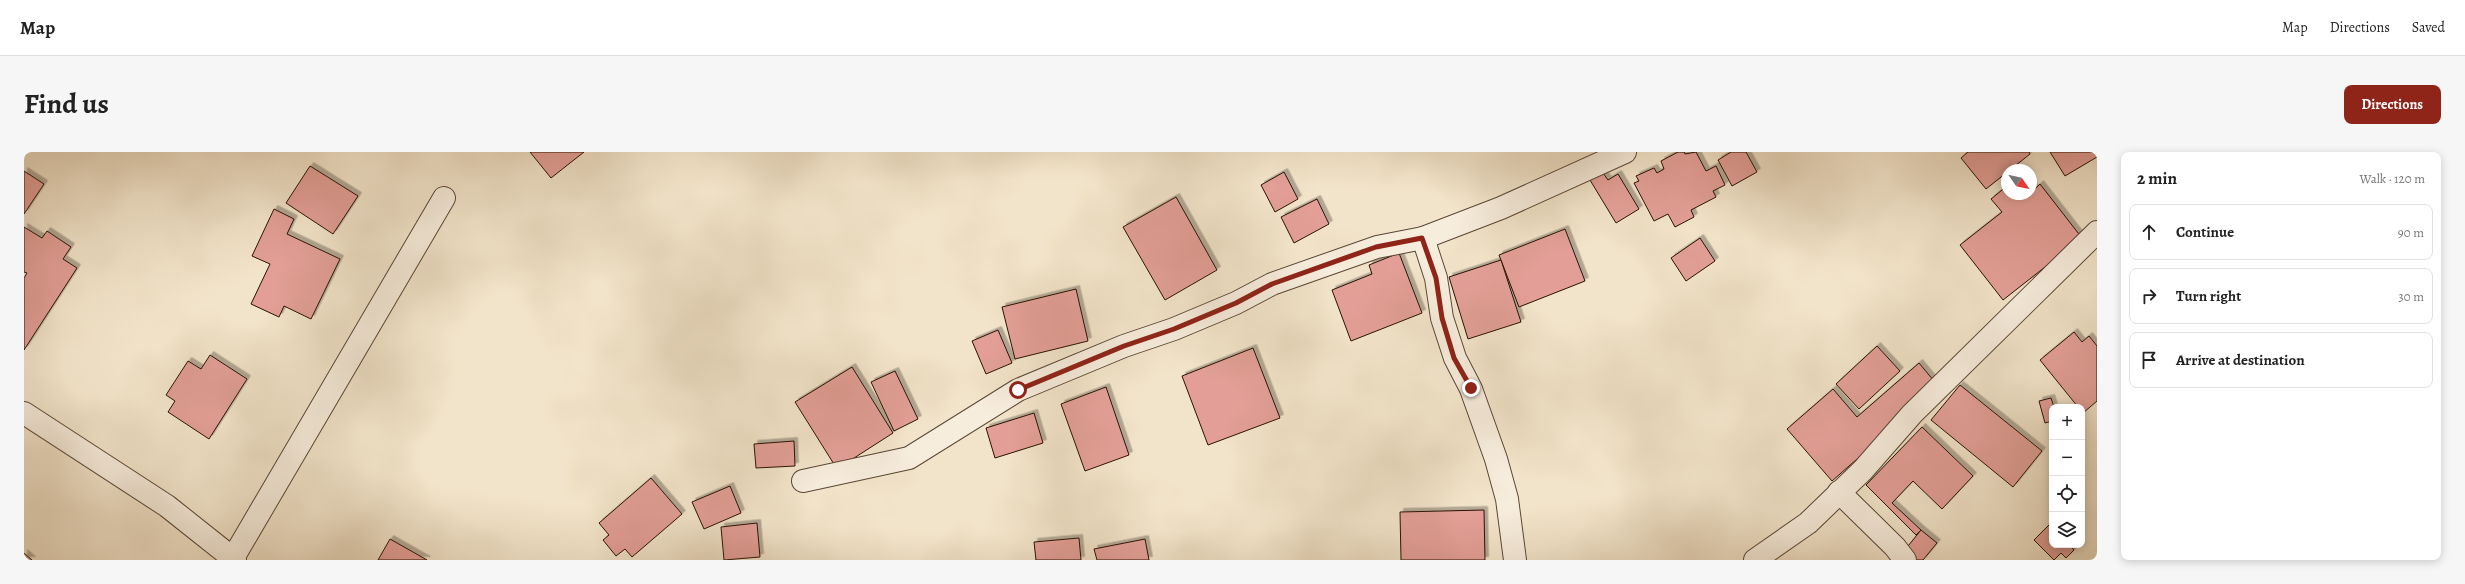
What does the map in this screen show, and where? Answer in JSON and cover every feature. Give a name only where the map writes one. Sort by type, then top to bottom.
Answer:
[{"type":"street","points":[[803,481],[909,458],[1018,390],[1124,346],[1174,329],[1229,306],[1272,284],[1376,247],[1422,238],[1501,208],[1586,171],[1625,152]]},
{"type":"street","points":[[24,413],[167,506],[234,559],[444,198]]},
{"type":"street","points":[[1755,560],[1808,523],[1838,492],[1863,470],[1912,414],[2097,232]]},
{"type":"street","points":[[1422,238],[1436,278],[1442,318],[1454,358],[1471,388],[1496,460],[1507,499],[1515,560]]},
{"type":"street","points":[[1838,492],[1895,547],[1904,560]]},
{"type":"building","points":[[530,152],[584,152],[551,178]]},
{"type":"building","points":[[1678,152],[1684,152],[1685,154],[1696,152],[1706,171],[1716,166],[1725,185],[1713,191],[1716,197],[1691,210],[1694,217],[1675,227],[1668,214],[1654,221],[1634,183],[1639,181],[1636,176],[1654,168],[1657,173],[1664,169],[1661,161]]},
{"type":"building","points":[[1731,152],[1746,152],[1757,172],[1732,186],[1718,160]]},
{"type":"building","points":[[1968,152],[2029,152],[2030,154],[2017,164],[2001,164],[2001,177],[1986,189],[1961,158]]},
{"type":"building","points":[[2050,152],[2097,152],[2097,157],[2065,176]]},
{"type":"building","points":[[310,166],[358,196],[333,234],[286,203]]},
{"type":"building","points":[[24,171],[44,184],[24,214]]},
{"type":"building","points":[[1284,172],[1298,199],[1275,212],[1261,185]]},
{"type":"building","points":[[1603,173],[1608,180],[1618,174],[1639,209],[1616,223],[1590,180]]},
{"type":"building","points":[[2040,184],[2082,238],[2003,300],[1960,245],[2002,212],[1991,199],[2001,191],[2001,200],[2037,200],[2037,187]]},
{"type":"building","points":[[1176,197],[1217,270],[1165,300],[1123,227]]},
{"type":"building","points":[[1317,199],[1329,224],[1294,243],[1281,217]]},
{"type":"building","points":[[274,209],[294,219],[287,234],[340,259],[311,319],[284,306],[279,317],[251,304],[270,264],[252,256]]},
{"type":"building","points":[[24,227],[42,238],[47,231],[71,247],[63,259],[77,268],[24,350],[24,278],[27,273],[24,272]]},
{"type":"building","points":[[1565,229],[1585,281],[1519,307],[1499,255]]},
{"type":"building","points":[[1700,238],[1715,261],[1686,281],[1671,258]]},
{"type":"building","points":[[1399,253],[1422,313],[1351,341],[1332,290],[1372,274],[1369,265]]},
{"type":"building","points":[[1501,260],[1521,322],[1468,339],[1449,277]]},
{"type":"building","points":[[1076,289],[1088,341],[1015,359],[1002,307]]},
{"type":"building","points":[[998,330],[1012,363],[986,374],[972,341]]},
{"type":"building","points":[[2074,332],[2082,342],[2089,336],[2097,346],[2097,401],[2085,411],[2085,404],[2076,404],[2040,360]]},
{"type":"building","points":[[1877,346],[1900,371],[1859,409],[1836,384]]},
{"type":"building","points":[[1253,348],[1280,418],[1208,445],[1182,376]]},
{"type":"building","points":[[210,355],[247,379],[209,439],[168,412],[175,401],[166,395],[188,361],[201,369]]},
{"type":"building","points":[[1919,363],[1939,387],[1832,481],[1787,429],[1833,389],[1857,417]]},
{"type":"building","points":[[852,367],[893,433],[837,469],[795,402]]},
{"type":"building","points":[[895,371],[918,419],[894,431],[871,382]]},
{"type":"building","points":[[1960,385],[2042,451],[2013,487],[1931,420]]},
{"type":"building","points":[[1106,387],[1129,455],[1085,471],[1061,404]]},
{"type":"building","points":[[2051,398],[2053,404],[2049,404],[2049,422],[2045,423],[2039,401]]},
{"type":"building","points":[[1034,413],[1043,443],[995,458],[986,428]]},
{"type":"building","points":[[1922,427],[1973,476],[1942,509],[1913,481],[1892,503],[1921,530],[1916,535],[1866,485]]},
{"type":"building","points":[[794,441],[795,466],[756,468],[754,444]]},
{"type":"building","points":[[651,478],[682,514],[632,557],[625,549],[616,556],[603,540],[609,535],[599,523]]},
{"type":"building","points":[[730,486],[741,513],[704,529],[692,502]]},
{"type":"building","points":[[1484,510],[1485,560],[1401,560],[1400,512]]},
{"type":"building","points":[[757,523],[760,557],[724,560],[721,527]]},
{"type":"building","points":[[2049,525],[2049,548],[2072,548],[2074,550],[2066,558],[2061,553],[2054,560],[2034,540]]},
{"type":"building","points":[[1921,530],[1937,543],[1923,560],[1915,560],[1904,551]]},
{"type":"building","points":[[1079,538],[1081,560],[1036,560],[1034,542]]},
{"type":"building","points":[[390,539],[427,560],[378,560]]},
{"type":"building","points":[[1145,539],[1149,560],[1097,560],[1094,549]]},
{"type":"building","points":[[24,553],[32,560],[24,560]]},
{"type":"route","points":[[1018,390],[1124,346],[1174,329],[1236,303],[1272,284],[1376,247],[1422,238],[1436,278],[1442,318],[1454,358],[1471,388]]}]
